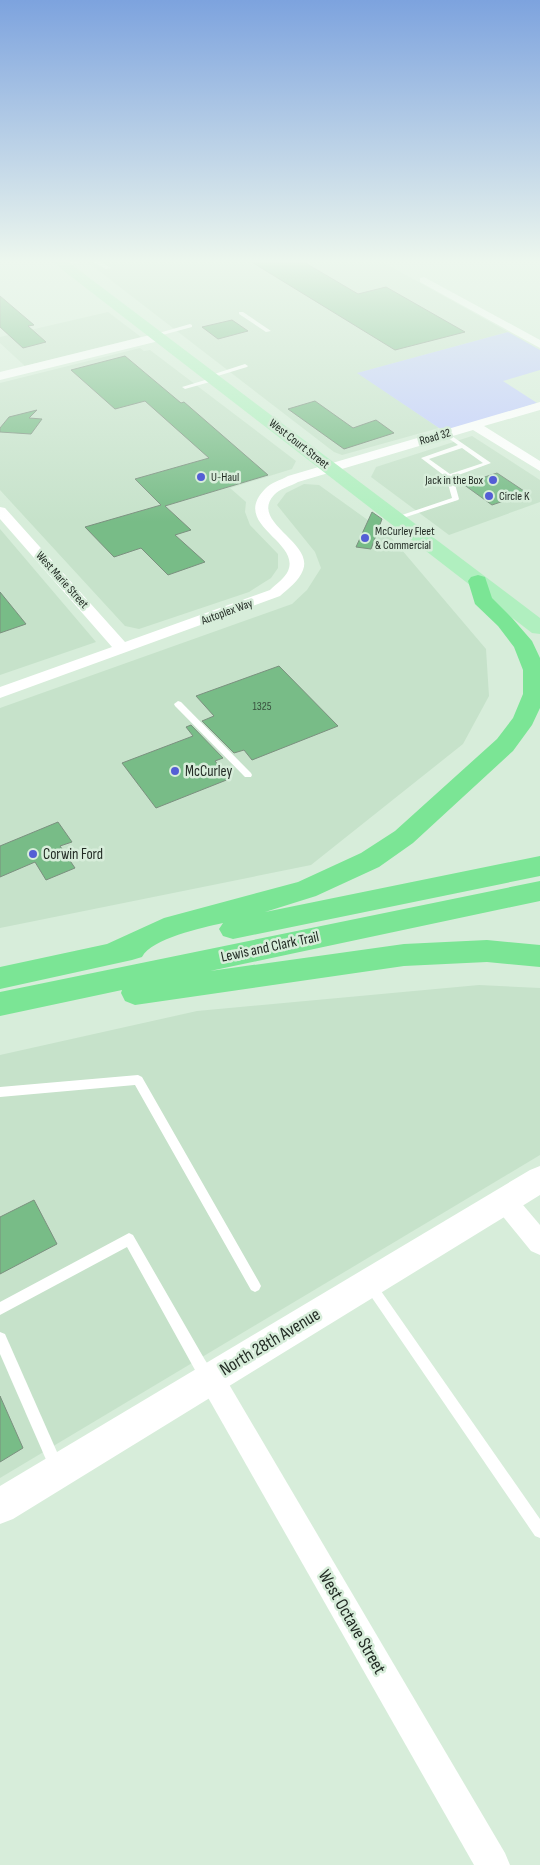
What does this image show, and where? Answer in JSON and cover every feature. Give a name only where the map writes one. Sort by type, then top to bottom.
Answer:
[{"type":"highway","points":[[114,953],[174,925],[287,897],[356,867],[404,837],[496,754],[516,732],[530,707],[534,694],[534,670],[524,646],[516,634],[482,600],[478,581]]},
{"type":"highway","name":"Lewis and Clark Trail","points":[[0,978],[540,866]]},
{"type":"highway","name":"Lewis and Clark Trail","points":[[0,1004],[540,891]]},
{"type":"highway","points":[[49,993],[98,998],[413,954],[487,951],[540,956]]},
{"type":"main road","name":"West Court Street","points":[[173,348],[540,628]]},
{"type":"street","points":[[0,376],[110,348]]},
{"type":"street","name":"Road 32","points":[[329,467],[540,406]]},
{"type":"street","points":[[475,426],[540,467]]},
{"type":"street","name":"Autoplex Way","points":[[0,693],[266,597],[285,585],[293,576],[296,557],[290,544],[263,518],[262,503],[276,487],[329,467]]},
{"type":"street","name":"West Marie Street","points":[[0,511],[123,649]]},
{"type":"street","name":"North 28th Avenue","points":[[0,1506],[540,1178]]},
{"type":"street","points":[[504,1200],[540,1243]]},
{"type":"street","name":"West Octave Street","points":[[211,1378],[493,1865]]},
{"type":"lane","points":[[185,387],[245,366]]},
{"type":"lane","points":[[446,434],[488,463],[449,476]]},
{"type":"lane","points":[[398,518],[456,499],[449,476],[424,458],[463,446]]},
{"type":"lane","points":[[178,704],[248,775]]},
{"type":"lane","points":[[0,1092],[138,1080],[255,1286]]},
{"type":"lane","points":[[0,1309],[129,1239],[200,1365],[211,1378]]},
{"type":"lane","points":[[368,1282],[540,1531]]},
{"type":"lane","points":[[0,1339],[58,1471]]},
{"type":"shaded area","points":[[5,348],[97,348],[25,366]]},
{"type":"shaded area","points":[[140,348],[144,351],[150,350],[296,461],[292,469],[230,488],[246,502],[245,512],[250,525],[278,554],[278,568],[271,578],[249,592],[139,629],[125,626],[0,490],[0,383]]},
{"type":"shaded area","points":[[199,348],[449,348],[358,373],[439,428],[342,455],[334,452]]},
{"type":"shaded area","points":[[449,348],[537,348],[540,350],[540,370],[503,381],[537,403],[449,430],[439,428],[357,373]]},
{"type":"shaded area","points":[[472,436],[540,480],[540,502],[449,535],[371,477],[376,467]]},
{"type":"shaded area","points":[[304,484],[319,485],[390,536],[486,649],[489,696],[463,744],[311,865],[0,928],[0,708],[292,604],[307,590],[321,568],[315,552],[277,505],[286,493]]},
{"type":"shaded area","points":[[0,529],[96,642],[0,675]]},
{"type":"shaded area","points":[[479,985],[540,988],[540,1155],[0,1478],[0,1055],[197,1011]]},
{"type":"building","points":[[125,356],[181,403],[184,402],[268,475],[165,506],[191,530],[175,535],[205,562],[168,575],[141,548],[114,557],[85,527],[161,505],[135,479],[209,458],[145,401],[115,409],[71,370]]},
{"type":"building","points":[[315,401],[353,428],[376,420],[394,433],[344,449],[288,409]]},
{"type":"building","points":[[37,410],[29,418],[42,419],[31,434],[0,432],[0,428],[9,417]]},
{"type":"building","points":[[497,473],[527,493],[492,505],[463,484]]},
{"type":"building","points":[[372,512],[382,519],[371,549],[356,547]]},
{"type":"building","points":[[0,592],[26,624],[0,633]]},
{"type":"building","points":[[279,666],[338,726],[252,760],[244,750],[234,753],[202,721],[214,716],[196,696]]},
{"type":"building","name":"McCurley","points":[[191,725],[223,758],[215,761],[229,779],[156,808],[122,763],[193,736],[186,727]]},
{"type":"building","name":"Corwin Ford","points":[[58,822],[72,842],[60,846],[75,868],[46,880],[35,862],[0,877],[0,846]]},
{"type":"building","points":[[34,1200],[57,1244],[0,1274],[0,1217]]},
{"type":"building","points":[[0,1396],[23,1448],[0,1462]]},
{"type":"place","name":"U-Haul","points":[[201,477]]},
{"type":"place","name":"Jack in the Box","points":[[493,480]]},
{"type":"place","name":"Circle K","points":[[489,496]]},
{"type":"place","name":"McCurley Fleet & Commercial","points":[[365,538]]},
{"type":"place","name":"McCurley","points":[[175,771]]},
{"type":"place","name":"Corwin Ford","points":[[33,854]]}]
